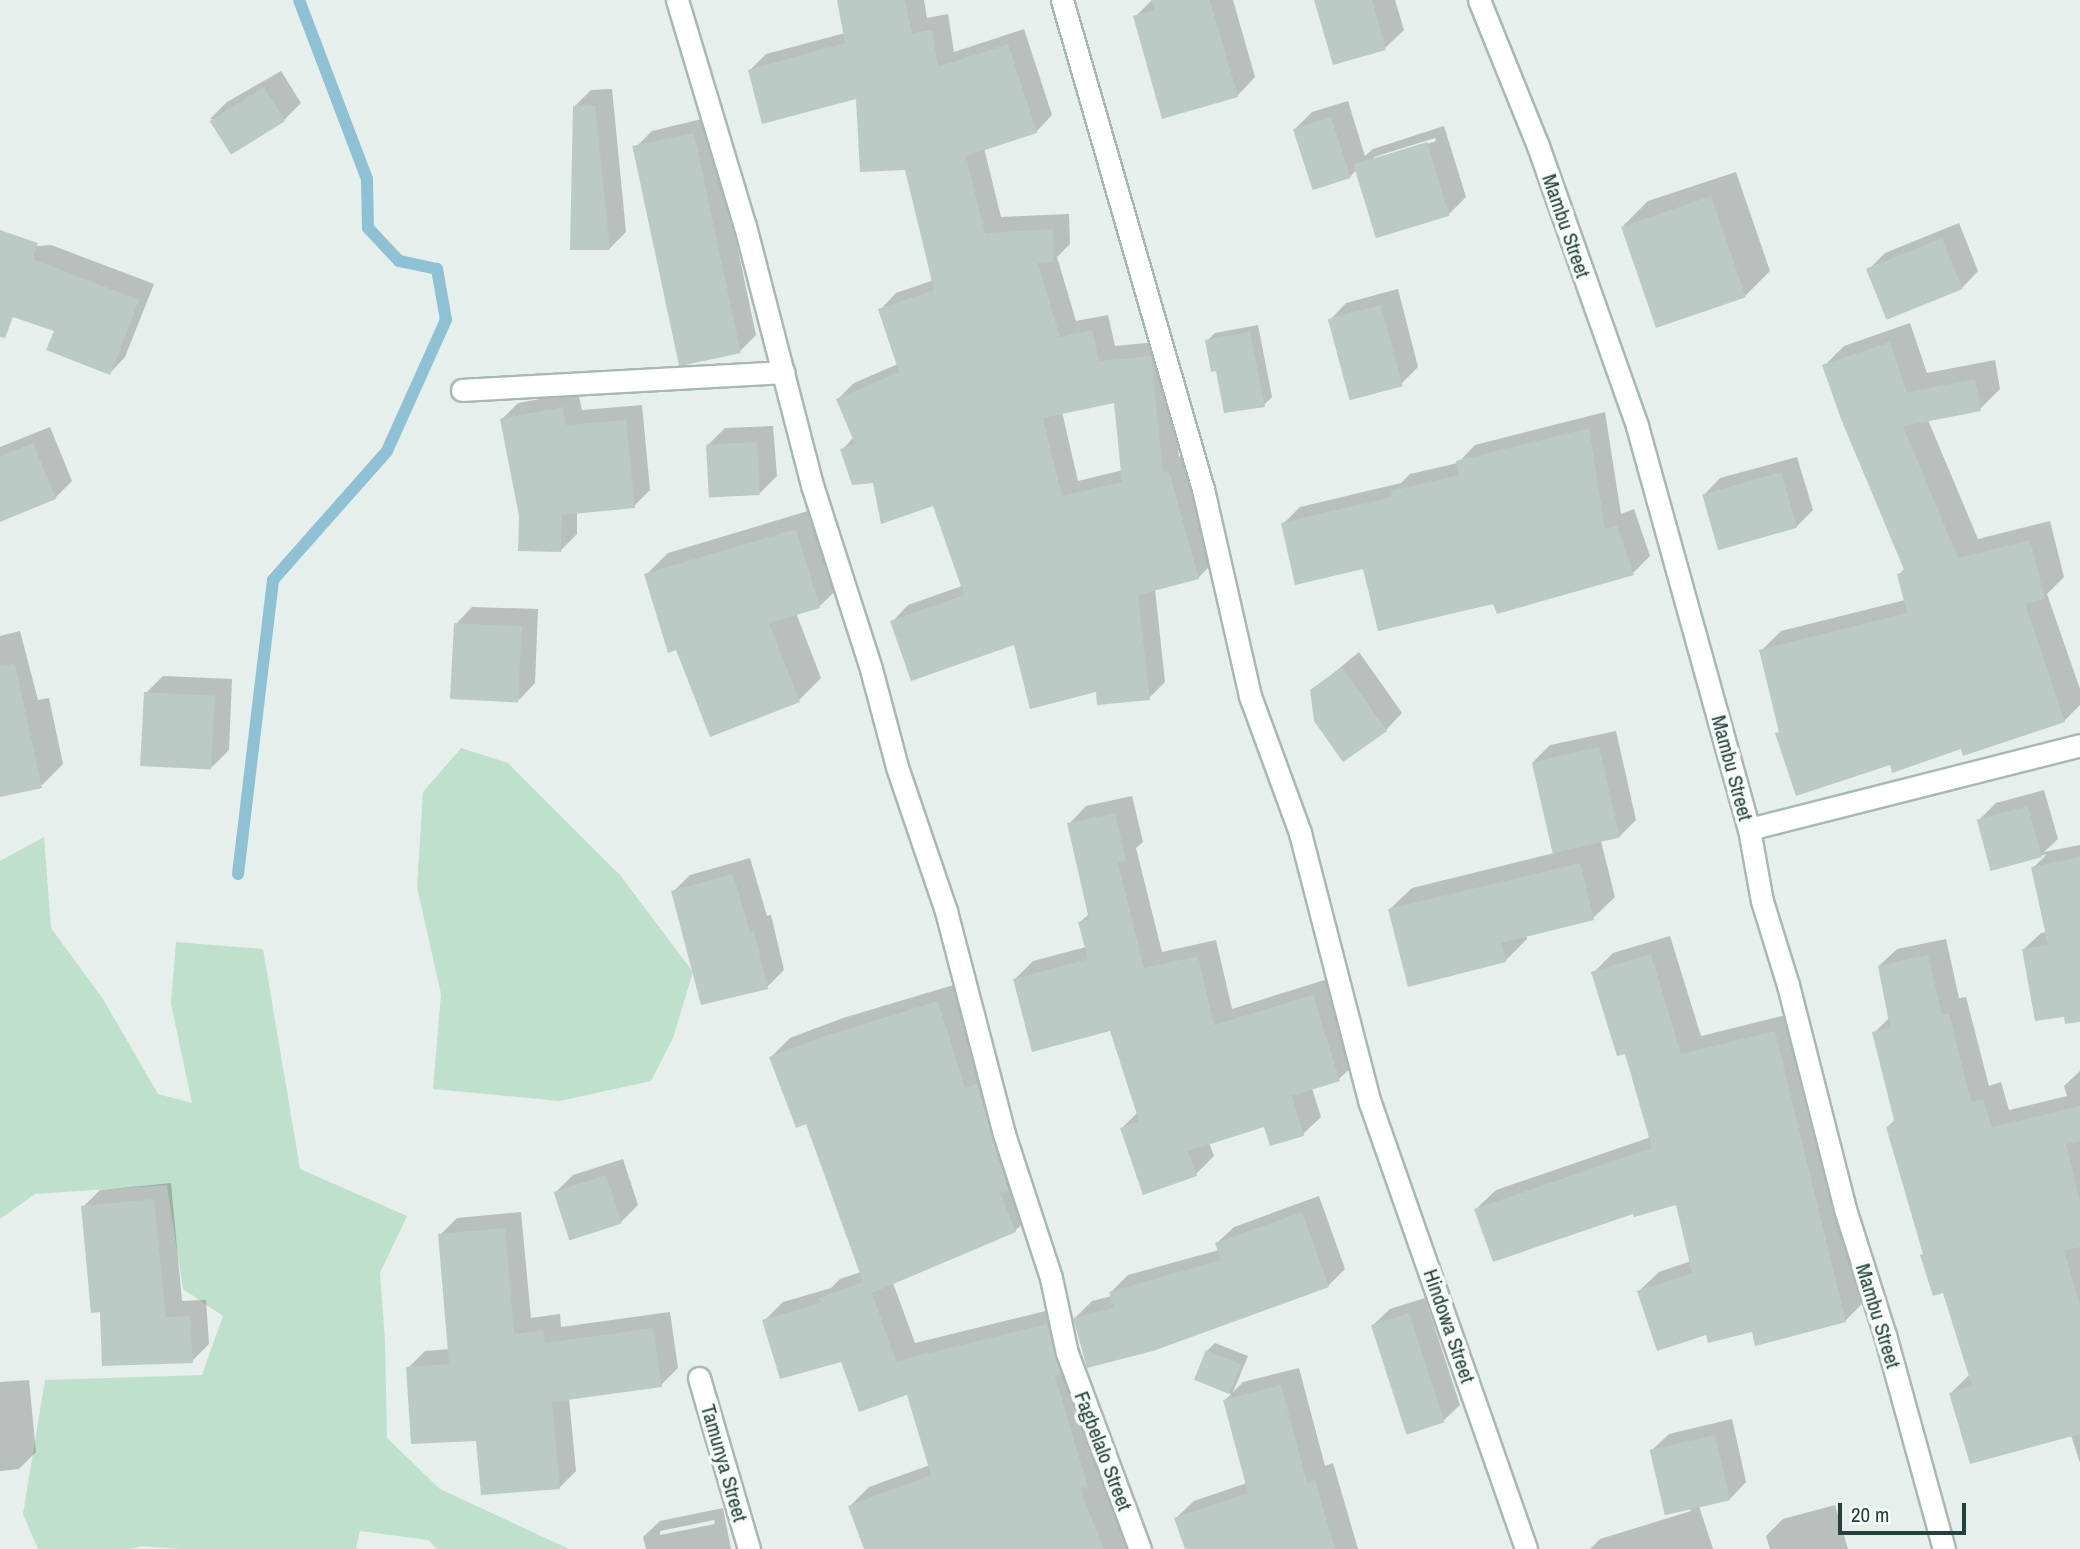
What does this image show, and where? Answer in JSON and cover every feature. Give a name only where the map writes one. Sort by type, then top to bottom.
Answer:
[{"type":"street","name":"Fagbelalo Street","points":[[677,0],[745,226],[816,497],[871,669],[897,767],[949,923],[1004,1134],[1051,1278],[1066,1353],[1140,1549]]},
{"type":"street","name":"Hindowa Street","points":[[1062,0],[1203,489],[1250,696],[1300,833],[1370,1103],[1526,1549]]},
{"type":"street","name":"Mambu Street","points":[[1479,0],[1538,146],[1637,426],[1749,830],[1762,901],[1788,985],[1845,1209],[1885,1335],[1944,1549]]},
{"type":"street","points":[[462,390],[783,372]]},
{"type":"street","points":[[1749,830],[2080,745]]},
{"type":"street","name":"Tamunya Street","points":[[699,1378],[749,1549]]},
{"type":"green space","points":[[461,748],[508,763],[620,875],[693,972],[673,1038],[651,1081],[560,1101],[433,1089],[441,994],[417,887],[423,792]]},
{"type":"green space","points":[[44,837],[51,928],[103,999],[158,1094],[192,1103],[171,1004],[176,942],[263,949],[300,1169],[407,1216],[380,1273],[385,1340],[387,1438],[440,1489],[569,1549],[437,1549],[428,1540],[360,1531],[356,1549],[179,1549],[143,1546],[129,1549],[38,1549],[23,1514],[45,1380],[202,1375],[223,1316],[183,1289],[167,1185],[35,1194],[0,1219],[0,861]]},
{"type":"building","points":[[837,0],[905,0],[912,33],[932,30],[938,67],[1008,44],[1037,133],[966,156],[985,233],[1053,229],[1054,262],[1038,263],[1060,337],[1092,330],[1099,361],[1151,356],[1163,472],[1169,471],[1199,579],[1138,595],[1150,700],[1097,705],[1096,692],[1030,709],[1014,645],[911,681],[890,621],[964,595],[933,506],[881,524],[873,483],[852,485],[840,449],[855,444],[836,399],[899,372],[878,309],[934,290],[905,170],[860,172],[856,99],[762,124],[748,70],[845,43]],"holes":[[[1114,403],[1122,482],[1062,496],[1043,418]]]},
{"type":"building","points":[[1151,0],[1210,0],[1238,97],[1162,119],[1133,16],[1154,10]]},
{"type":"building","points":[[1314,0],[1372,0],[1386,50],[1333,65]]},
{"type":"building","points":[[264,87],[285,121],[231,155],[210,121]]},
{"type":"building","points":[[595,105],[610,250],[570,250],[573,106]]},
{"type":"building","points":[[1331,117],[1351,178],[1313,190],[1293,129]]},
{"type":"building","points":[[694,133],[741,353],[679,366],[632,146]]},
{"type":"building","points":[[1427,142],[1450,216],[1376,238],[1353,165]]},
{"type":"building","points":[[1711,196],[1746,297],[1656,328],[1621,227]]},
{"type":"building","points":[[0,230],[38,243],[33,259],[139,300],[110,375],[46,350],[54,331],[13,317],[5,338],[0,337]]},
{"type":"building","points":[[1942,238],[1963,289],[1887,320],[1866,269]]},
{"type":"building","points":[[1381,305],[1403,386],[1350,400],[1328,319]]},
{"type":"building","points":[[1250,332],[1265,407],[1224,413],[1216,371],[1211,372],[1205,340]]},
{"type":"building","points":[[1890,342],[1907,392],[1975,379],[1981,411],[1903,426],[1958,558],[2030,540],[2045,599],[2025,604],[2065,722],[1963,756],[1961,749],[1892,773],[1890,765],[1796,796],[1775,733],[1779,732],[1759,650],[1907,613],[1897,574],[1905,572],[1841,419],[1822,365]]},
{"type":"building","points":[[563,407],[566,425],[626,420],[635,508],[562,515],[561,552],[518,551],[519,516],[500,419]]},
{"type":"building","points":[[1589,428],[1605,529],[1617,525],[1634,575],[1497,614],[1493,604],[1378,631],[1363,569],[1295,585],[1281,523],[1392,497],[1391,491],[1459,475],[1456,461]]},
{"type":"building","points":[[757,442],[760,495],[709,498],[706,445]]},
{"type":"building","points":[[33,443],[56,499],[0,522],[0,456]]},
{"type":"building","points":[[1781,472],[1797,528],[1718,550],[1702,495]]},
{"type":"building","points":[[796,529],[820,608],[769,623],[800,702],[710,737],[676,650],[668,653],[644,574]]},
{"type":"building","points":[[454,623],[522,627],[518,702],[450,699]]},
{"type":"building","points":[[15,664],[42,788],[0,797],[0,666]]},
{"type":"building","points":[[1342,667],[1387,731],[1343,762],[1314,721],[1310,690]]},
{"type":"building","points":[[144,692],[215,696],[211,770],[140,766]]},
{"type":"building","points":[[1599,747],[1620,838],[1553,853],[1532,763]]},
{"type":"building","points":[[2028,806],[2042,857],[1991,871],[1977,820]]},
{"type":"building","points":[[1115,813],[1126,861],[1118,863],[1144,968],[1198,956],[1214,1025],[1313,995],[1340,1081],[1292,1096],[1304,1136],[1270,1146],[1264,1127],[1188,1151],[1197,1176],[1143,1195],[1120,1128],[1139,1121],[1110,1031],[1032,1052],[1013,979],[1088,959],[1078,922],[1089,919],[1067,823]]},
{"type":"building","points":[[2080,857],[2080,1022],[2065,1024],[2064,1017],[2035,1021],[2022,949],[2048,945],[2031,867]]},
{"type":"building","points":[[1580,863],[1594,920],[1501,943],[1506,962],[1408,987],[1388,909]]},
{"type":"building","points":[[733,874],[750,932],[754,931],[768,989],[701,1005],[671,891]]},
{"type":"building","points":[[1651,954],[1681,1054],[1775,1031],[1846,1322],[1755,1346],[1752,1332],[1708,1343],[1706,1335],[1657,1351],[1637,1291],[1692,1273],[1676,1205],[1634,1217],[1633,1214],[1493,1262],[1474,1209],[1652,1148],[1625,1054],[1617,1056],[1591,972]]},
{"type":"building","points":[[1928,955],[1942,1015],[1949,1013],[1971,1102],[1983,1099],[1992,1127],[2080,1106],[2080,1141],[2066,1144],[2080,1202],[2080,1247],[2064,1251],[2080,1305],[2080,1434],[1970,1464],[1949,1393],[1972,1386],[1943,1293],[1933,1296],[1920,1255],[1923,1254],[1886,1127],[1895,1124],[1872,1032],[1890,1028],[1878,966]]},
{"type":"building","points":[[938,1001],[965,1088],[977,1084],[1009,1191],[1000,1193],[1016,1232],[872,1293],[896,1361],[1047,1324],[1061,1374],[1055,1376],[1088,1487],[1080,1489],[1104,1549],[864,1549],[848,1506],[931,1475],[907,1395],[859,1412],[841,1362],[780,1379],[762,1320],[821,1303],[819,1298],[863,1282],[806,1124],[796,1128],[769,1057],[822,1037]]},
{"type":"building","points":[[606,1175],[622,1224],[569,1240],[554,1192]]},
{"type":"building","points":[[154,1199],[166,1317],[190,1316],[193,1363],[102,1366],[100,1312],[91,1313],[81,1206]]},
{"type":"building","points":[[1302,1212],[1329,1287],[1153,1351],[1087,1368],[1073,1318],[1114,1308],[1109,1292],[1221,1260],[1215,1243]]},
{"type":"building","points":[[505,1228],[514,1334],[543,1330],[545,1343],[653,1328],[662,1387],[552,1402],[560,1489],[481,1495],[476,1441],[411,1444],[406,1367],[449,1364],[438,1234]]},
{"type":"building","points":[[1409,1313],[1445,1422],[1406,1435],[1371,1325]]},
{"type":"building","points":[[1206,1350],[1241,1364],[1229,1394],[1194,1380]]},
{"type":"building","points":[[1281,1385],[1307,1483],[1315,1480],[1335,1549],[1185,1549],[1174,1518],[1248,1493],[1223,1400]]},
{"type":"building","points":[[1715,1435],[1730,1500],[1665,1515],[1650,1450]]},
{"type":"waterway","points":[[238,874],[273,580],[387,451],[446,320],[437,269],[399,261],[368,228],[367,179],[299,0]]}]
